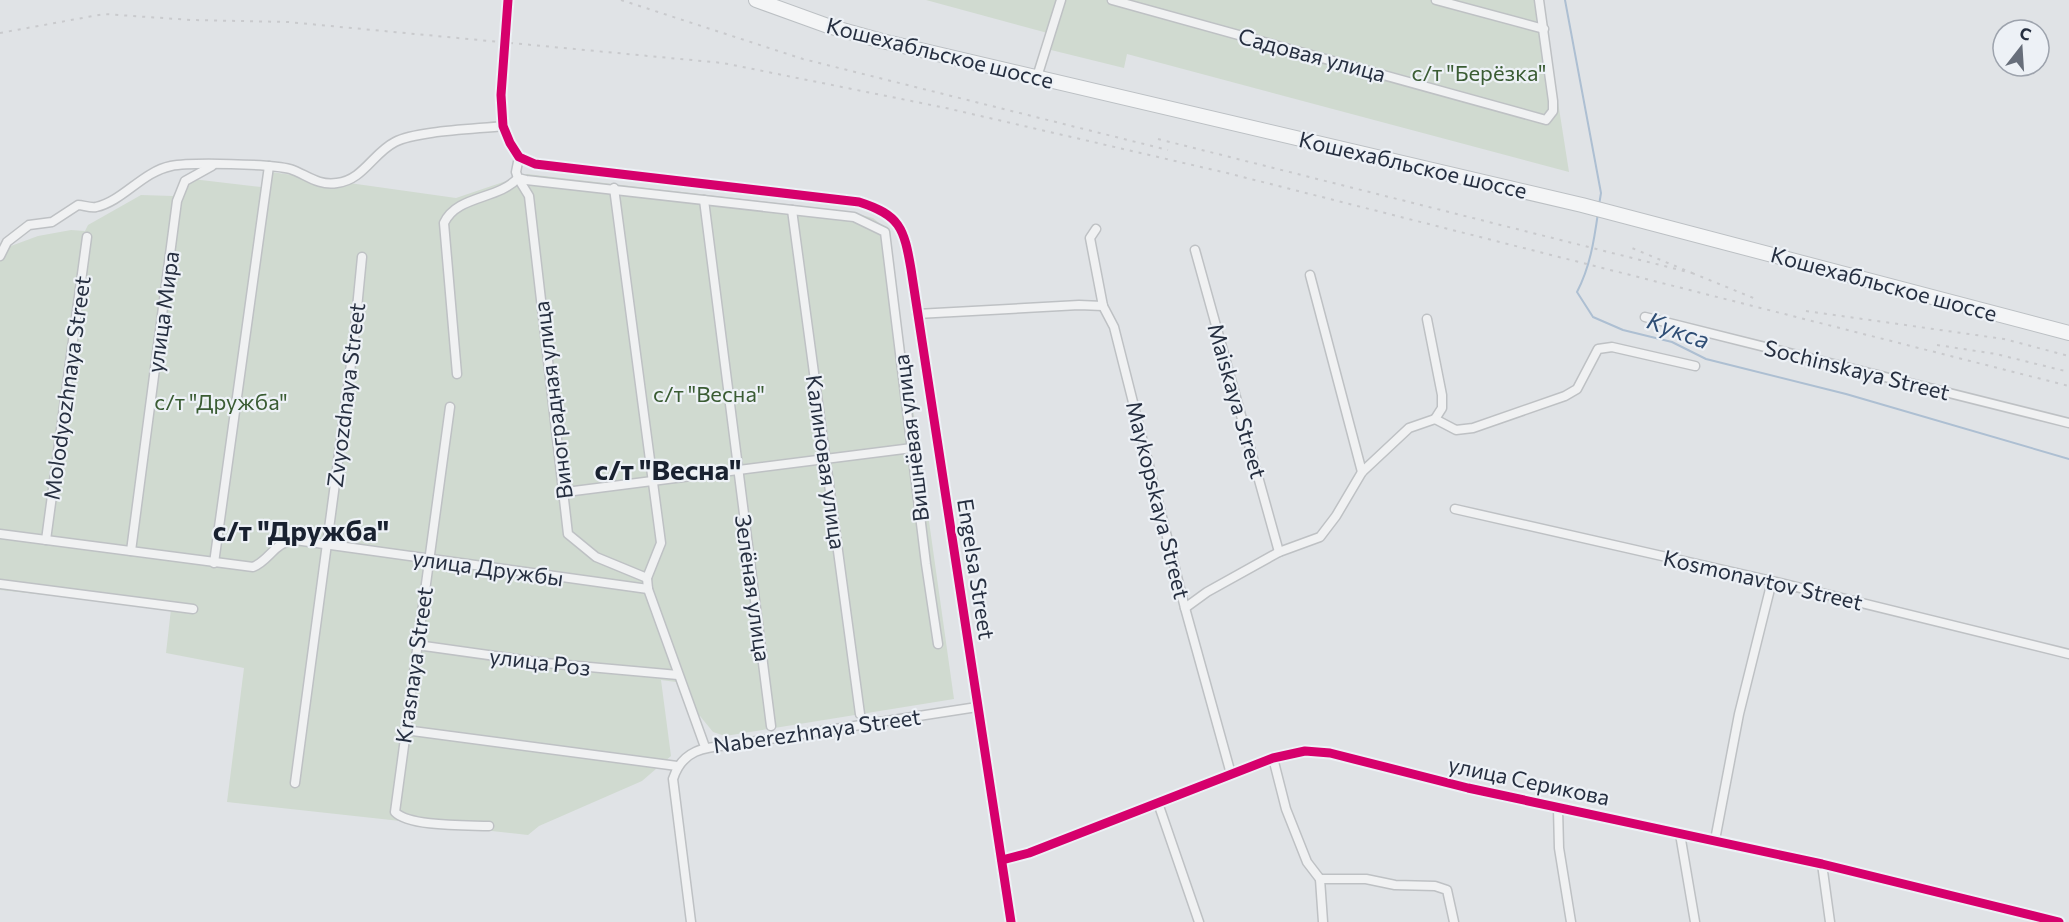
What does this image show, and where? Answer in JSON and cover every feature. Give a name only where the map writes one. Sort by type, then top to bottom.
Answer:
[{"type":"main road","name":"Кошехабльское шоссе","points":[[756,0],[828,26],[1582,205],[2069,333]]},
{"type":"street","points":[[508,0],[501,95],[503,126],[519,157],[516,172],[518,178]]},
{"type":"street","points":[[1037,77],[1060,0]]},
{"type":"street","name":"Садовая улица","points":[[1113,0],[1546,120],[1553,111],[1553,101],[1544,30]]},
{"type":"street","points":[[1436,0],[1544,30],[1539,0]]},
{"type":"street","points":[[0,256],[7,242],[28,225],[52,222],[78,205],[94,207],[105,203],[154,171],[173,166],[201,163],[212,166],[269,166],[290,169],[323,184],[338,183],[352,179],[395,142],[413,136],[503,126]]},
{"type":"street","name":"Engelsa Street","points":[[519,157],[535,164],[859,202],[879,208],[898,223],[907,246],[1011,922]]},
{"type":"street","name":"улица Мира","points":[[131,551],[177,201],[185,181],[212,166]]},
{"type":"street","points":[[214,563],[269,166]]},
{"type":"street","points":[[518,178],[792,210]]},
{"type":"street","points":[[458,374],[444,223],[449,213],[461,205],[509,188],[518,178]]},
{"type":"street","name":"Виноградная улица","points":[[518,178],[529,196],[566,492],[568,534],[579,545],[612,565],[629,569],[647,578]]},
{"type":"street","points":[[614,188],[661,543],[647,578],[648,589],[705,747]]},
{"type":"street","name":"Зелёная улица","points":[[704,200],[736,469],[771,726]]},
{"type":"street","name":"Вишнёвая улица","points":[[792,210],[854,217],[885,232],[938,644]]},
{"type":"street","name":"Калиновая улица","points":[[792,210],[860,714]]},
{"type":"street","name":"Maykopskaya Street","points":[[1096,229],[1090,238],[1103,306],[1114,327],[1185,608],[1231,774]]},
{"type":"street","name":"Molodyozhnaya Street","points":[[46,540],[87,237]]},
{"type":"street","name":"Maiskaya Street","points":[[1195,250],[1279,552]]},
{"type":"street","name":"Zvyozdnaya Street","points":[[295,783],[328,546],[362,256]]},
{"type":"street","points":[[1310,275],[1362,472]]},
{"type":"street","points":[[917,314],[1079,305],[1103,306]]},
{"type":"street","name":"Sochinskaya Street","points":[[1645,317],[2069,423]]},
{"type":"street","points":[[1427,319],[1442,395],[1442,408],[1435,419]]},
{"type":"street","points":[[1185,608],[1207,592],[1279,552],[1320,537],[1336,516],[1362,472],[1409,428],[1423,421],[1435,419],[1455,430],[1473,428],[1565,396],[1577,389],[1598,349],[1612,347],[1695,366]]},
{"type":"street","name":"Krasnaya Street","points":[[450,407],[395,812],[399,816],[424,822],[489,826]]},
{"type":"street","points":[[566,492],[912,448]]},
{"type":"street","name":"Kosmonavtov Street","points":[[1455,509],[1772,581],[2069,654]]},
{"type":"street","name":"улица Дружбы","points":[[0,534],[253,567],[262,563],[277,545],[285,541],[648,589]]},
{"type":"street","points":[[1715,840],[1739,714],[1772,581]]},
{"type":"street","points":[[0,584],[193,609]]},
{"type":"street","name":"улица Роз","points":[[417,645],[545,663],[664,676],[678,675]]},
{"type":"street","name":"Naberezhnaya Street","points":[[677,766],[690,752],[705,747],[977,707]]},
{"type":"street","points":[[405,730],[592,757],[677,766],[673,779],[691,922]]},
{"type":"street","name":"улица Серикова","points":[[1002,860],[1029,853],[1273,758],[1305,751],[1330,753],[1402,773],[1822,864],[2059,922]]},
{"type":"street","points":[[1273,758],[1286,809],[1307,862],[1320,879],[1323,922]]},
{"type":"street","points":[[1158,803],[1199,922]]},
{"type":"street","points":[[1558,808],[1559,848],[1571,922]]},
{"type":"street","points":[[1680,834],[1695,922]]},
{"type":"street","points":[[1822,864],[1830,922]]},
{"type":"street","points":[[1320,879],[1366,879],[1395,885],[1435,886],[1447,890],[1454,922]]},
{"type":"green space","name":"с/т \"Берёзка\"","points":[[926,0],[1542,0],[1569,172],[1127,54],[1124,68],[1051,50],[1055,35]]},
{"type":"green space","points":[[264,171],[456,198],[527,174],[846,211],[873,218],[888,230],[954,699],[725,736],[713,732],[700,716],[690,719],[676,682],[661,680],[671,756],[642,781],[539,826],[528,835],[227,802],[244,668],[166,653],[171,609],[0,590],[0,250],[38,236],[71,230],[85,231],[88,225],[141,195],[173,196],[184,178],[261,187]]},
{"type":"waterway","name":"Кукса","points":[[1565,0],[1601,193],[1599,205]]},
{"type":"waterway","name":"Кукса","points":[[1598,213],[1588,263],[1577,292],[1593,317],[1623,330],[1672,342],[1706,359],[1846,394],[2069,459]]},
{"type":"railway","points":[[621,0],[803,59],[1168,150]]},
{"type":"railway","points":[[0,33],[104,14],[191,20],[288,22],[723,63],[946,108],[1227,173],[2069,386]]},
{"type":"railway","points":[[1158,139],[1692,273],[1627,246]]},
{"type":"railway","points":[[1692,273],[1756,299]]},
{"type":"railway","points":[[1806,311],[2004,339],[2069,356]]},
{"type":"railway","points":[[1937,345],[1996,354],[2069,372]]},
{"type":"cycle path","points":[[508,0],[501,95],[503,126],[519,157],[535,164],[859,202],[883,212],[898,225],[906,243],[911,269],[1011,922]]},
{"type":"cycle path","points":[[1002,860],[1029,853],[1273,758],[1305,751],[1330,753],[1468,788],[1822,864],[2059,922]]},
{"type":"district","name":"с/т \"Весна\"","points":[[668,470]]},
{"type":"district","name":"с/т \"Дружба\"","points":[[301,531]]}]
